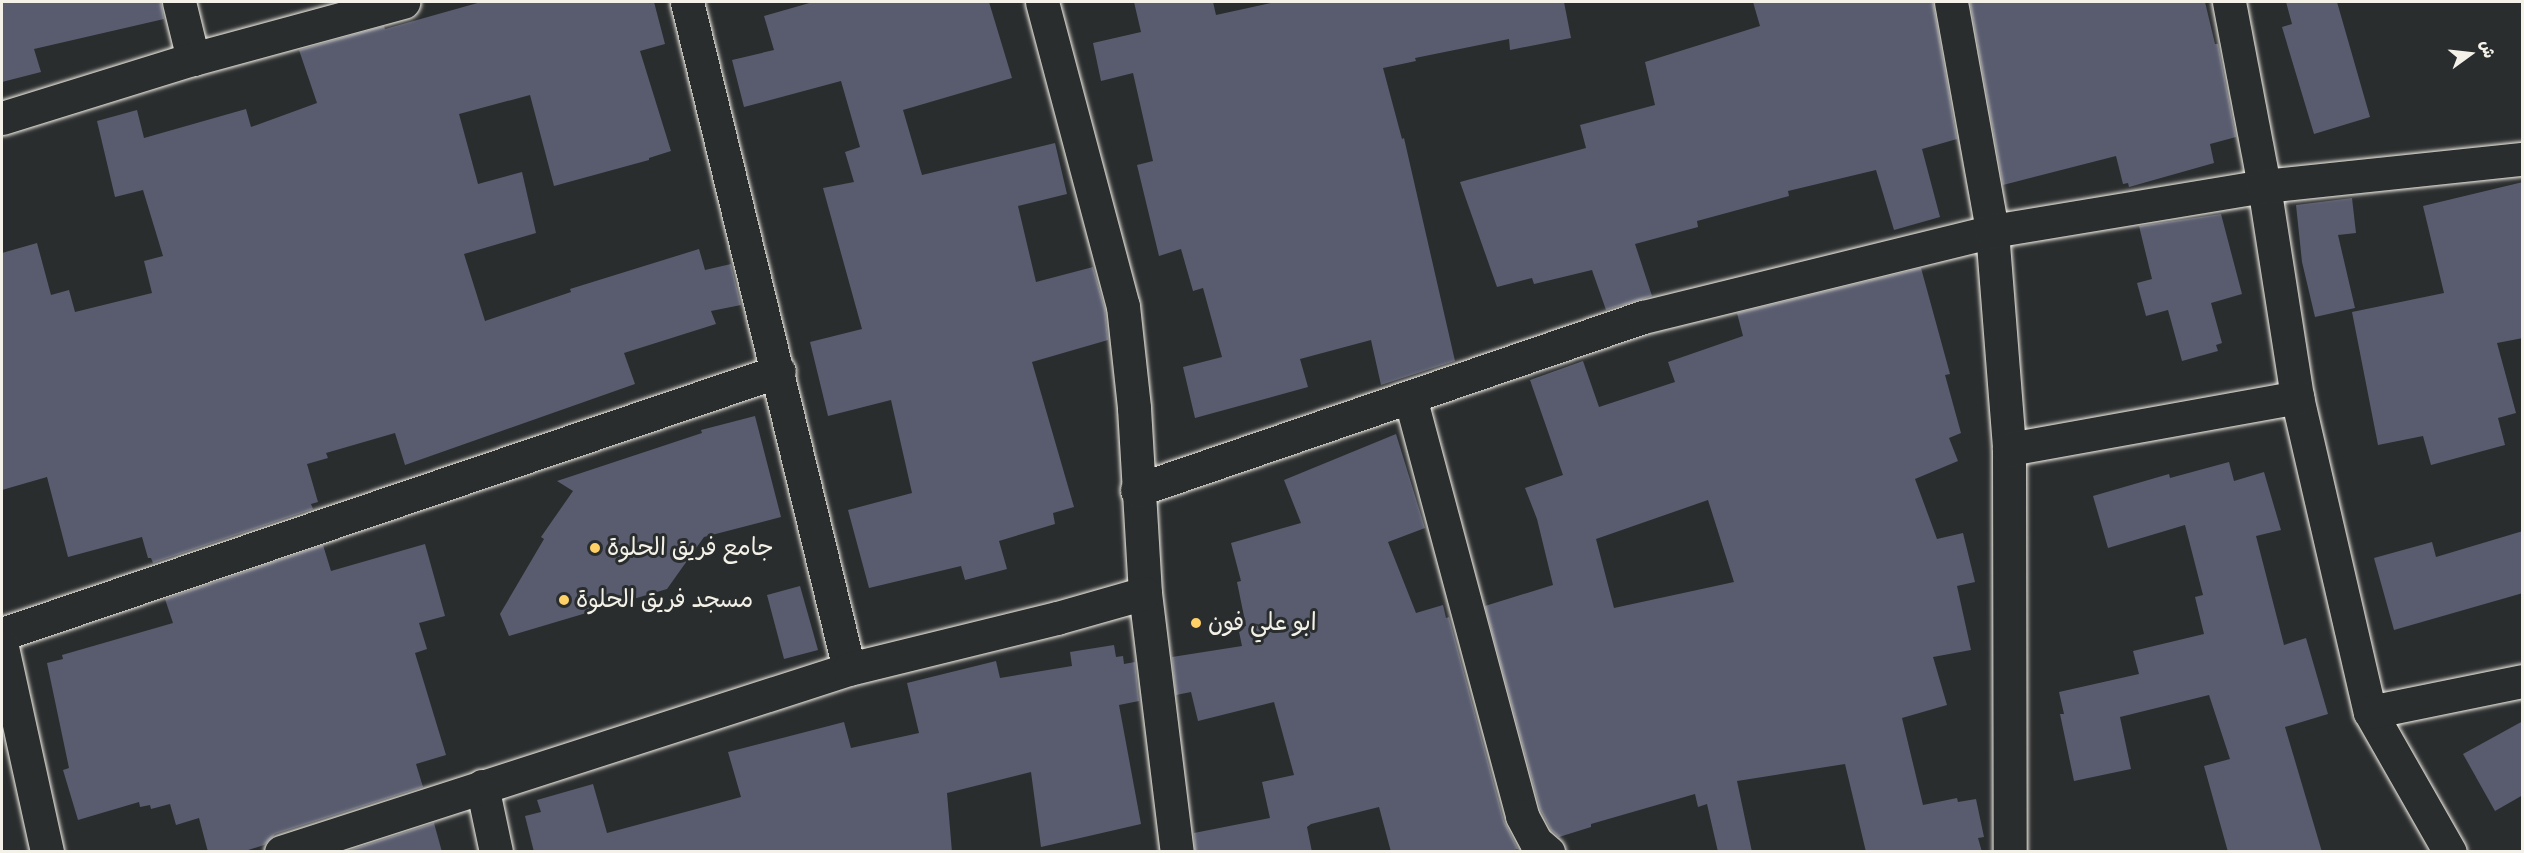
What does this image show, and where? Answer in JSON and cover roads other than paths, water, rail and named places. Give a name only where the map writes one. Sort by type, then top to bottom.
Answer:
[{"type":"street","points":[[179,2],[193,59]]},
{"type":"street","points":[[2,118],[193,59],[403,2]]},
{"type":"street","points":[[687,2],[779,371],[849,669]]},
{"type":"street","points":[[1042,2],[1123,306],[1134,408],[1137,490],[1145,593],[1177,852]]},
{"type":"street","points":[[1951,2],[1992,231],[2009,449],[2010,852]]},
{"type":"street","points":[[2229,2],[2264,186],[2297,397],[2370,712],[2450,852]]},
{"type":"street","points":[[1137,490],[1643,317],[1992,231],[2264,186],[2523,159]]},
{"type":"street","points":[[2,634],[779,371]]},
{"type":"street","points":[[1410,397],[1522,816],[1536,842],[1548,852]]},
{"type":"street","points":[[2009,449],[2297,397]]},
{"type":"street","points":[[281,852],[849,669],[1057,618],[1145,593]]},
{"type":"street","points":[[2,647],[47,852]]},
{"type":"street","points":[[2370,712],[2523,681]]},
{"type":"street","points":[[482,786],[496,852]]},
{"type":"place","name":"جامع فريق الحلوة","points":[[595,548]]},
{"type":"place","name":"مسجد فريق الحلوة","points":[[564,600]]},
{"type":"place","name":"ابو علي فون","points":[[1196,623]]}]
